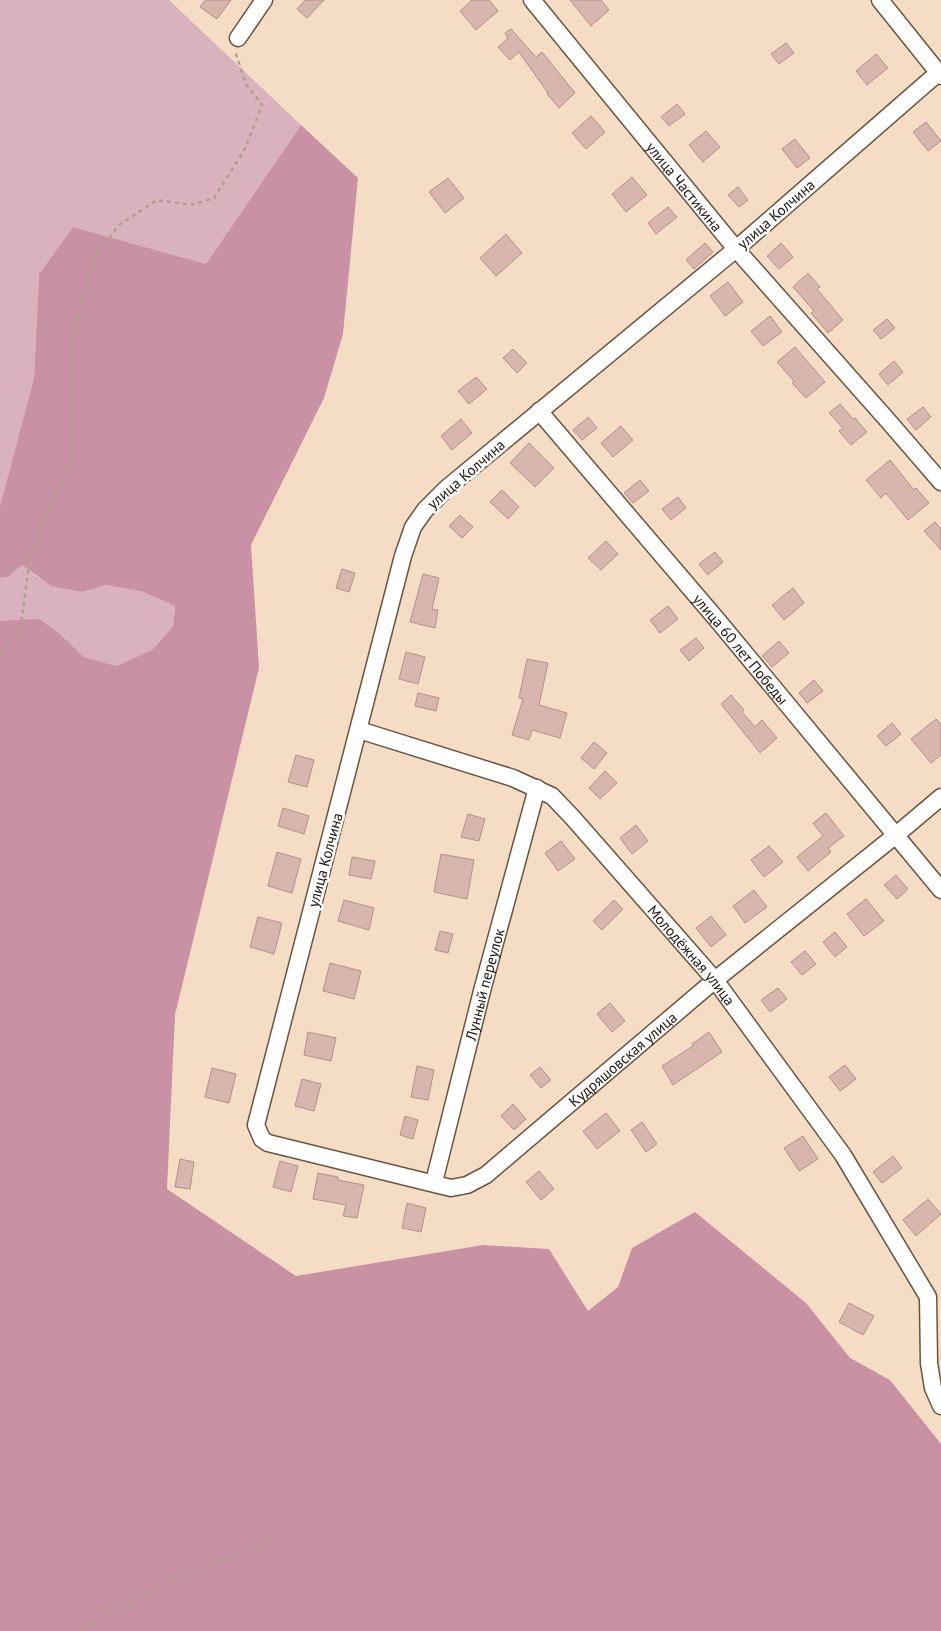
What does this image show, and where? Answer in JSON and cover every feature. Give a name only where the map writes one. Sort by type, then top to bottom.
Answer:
[{"type":"street","points":[[238,38],[264,0]]},
{"type":"street","name":"улица Частикина","points":[[532,0],[736,249],[941,482]]},
{"type":"street","points":[[880,0],[940,74]]},
{"type":"street","name":"улица Колчина","points":[[262,1139],[256,1125],[403,556],[413,526],[424,510],[447,488],[736,249],[940,74]]},
{"type":"street","name":"улица 60 лет Победы","points":[[539,411],[720,622],[941,890]]},
{"type":"street","name":"Молодёжная улица","points":[[359,730],[513,778],[552,796],[715,980],[843,1155],[928,1297],[929,1363],[933,1388],[941,1406]]},
{"type":"street","name":"Лунный переулок","points":[[434,1182],[483,987],[537,788]]},
{"type":"street","name":"Кудряшовская улица","points":[[262,1139],[268,1143],[434,1182],[451,1188],[467,1185],[486,1174],[715,980],[941,797]]},
{"type":"path","points":[[0,653],[20,632],[30,557],[73,452],[71,340],[97,254],[119,225],[157,200],[191,205],[214,198],[245,149],[262,105],[246,84],[235,49],[238,38]]},
{"type":"path","points":[[80,1631],[165,1585],[274,1539]]},
{"type":"shaded area","points":[[0,0],[169,0],[301,125],[206,264],[73,227],[39,274],[34,378],[0,506]]},
{"type":"shaded area","points":[[301,125],[358,178],[343,334],[324,398],[251,545],[259,668],[175,1015],[167,1189],[296,1276],[483,1245],[549,1249],[588,1311],[618,1287],[632,1248],[695,1212],[806,1303],[850,1358],[890,1380],[941,1444],[941,1631],[0,1631],[0,621],[39,619],[60,634],[84,657],[117,666],[153,649],[173,626],[175,606],[143,592],[106,585],[83,592],[51,586],[22,565],[8,577],[0,578],[0,506],[34,378],[39,274],[73,227],[206,264]]},
{"type":"shaded area","points":[[22,565],[40,579],[83,592],[106,585],[143,592],[175,606],[173,626],[153,649],[117,666],[84,657],[60,634],[0,621],[0,578],[8,577]]},
{"type":"building","points":[[205,0],[231,0],[217,19],[200,7]]},
{"type":"building","points":[[305,0],[324,0],[307,18],[297,9]]},
{"type":"building","points":[[472,0],[489,0],[498,11],[476,30],[460,11]]},
{"type":"building","points":[[570,0],[601,0],[609,10],[591,26]]},
{"type":"building","points":[[511,29],[536,57],[542,52],[575,93],[559,108],[547,94],[519,52],[510,60],[498,47],[508,38],[505,33]]},
{"type":"building","points":[[786,43],[794,53],[779,64],[771,54]]},
{"type":"building","points":[[876,54],[888,68],[867,85],[856,71]]},
{"type":"building","points":[[677,104],[685,114],[669,126],[661,117]]},
{"type":"building","points":[[591,116],[605,132],[586,149],[572,133]]},
{"type":"building","points":[[926,122],[941,141],[928,151],[913,132]]},
{"type":"building","points":[[706,131],[720,147],[703,162],[689,145]]},
{"type":"building","points":[[795,139],[810,158],[797,168],[782,149]]},
{"type":"building","points":[[632,177],[647,195],[626,212],[612,194]]},
{"type":"building","points":[[448,178],[464,198],[445,213],[429,192]]},
{"type":"building","points":[[738,187],[748,200],[739,207],[728,195]]},
{"type":"building","points":[[668,207],[677,217],[656,234],[648,223]]},
{"type":"building","points":[[506,234],[522,253],[496,276],[480,258]]},
{"type":"building","points":[[705,243],[713,252],[694,269],[686,260]]},
{"type":"building","points":[[781,243],[793,257],[779,269],[767,256]]},
{"type":"building","points":[[808,273],[820,287],[817,289],[843,320],[828,333],[811,313],[814,311],[793,287]]},
{"type":"building","points":[[728,282],[743,302],[725,316],[710,296]]},
{"type":"building","points":[[770,316],[782,332],[763,346],[751,331]]},
{"type":"building","points":[[887,319],[895,328],[881,339],[873,330]]},
{"type":"building","points":[[795,347],[825,382],[806,398],[777,362]]},
{"type":"building","points":[[513,349],[527,363],[517,373],[503,358]]},
{"type":"building","points":[[894,361],[903,372],[888,385],[879,374]]},
{"type":"building","points":[[476,377],[487,389],[469,404],[458,391]]},
{"type":"building","points":[[840,404],[867,432],[851,445],[839,431],[843,428],[829,413]]},
{"type":"building","points":[[923,407],[931,417],[916,430],[907,419]]},
{"type":"building","points":[[588,417],[597,428],[582,440],[573,430]]},
{"type":"building","points":[[461,419],[472,433],[452,450],[441,436]]},
{"type":"building","points":[[621,426],[633,440],[613,457],[601,443]]},
{"type":"building","points":[[529,443],[554,468],[535,487],[510,463]]},
{"type":"building","points":[[890,460],[914,490],[916,488],[929,503],[908,520],[886,493],[881,498],[866,480]]},
{"type":"building","points":[[640,480],[649,491],[633,503],[624,493]]},
{"type":"building","points":[[502,490],[519,507],[508,519],[490,502]]},
{"type":"building","points":[[678,497],[686,508],[671,520],[662,509]]},
{"type":"building","points":[[460,515],[473,527],[462,538],[449,526]]},
{"type":"building","points":[[935,522],[941,529],[941,550],[924,531]]},
{"type":"building","points":[[606,541],[618,554],[601,570],[588,558]]},
{"type":"building","points":[[715,552],[723,562],[708,575],[699,564]]},
{"type":"building","points":[[342,569],[355,573],[349,592],[336,588]]},
{"type":"building","points":[[423,574],[439,578],[432,609],[438,610],[435,628],[410,622]]},
{"type":"building","points":[[793,588],[804,603],[784,620],[772,605]]},
{"type":"building","points":[[668,606],[678,619],[660,633],[650,620]]},
{"type":"building","points":[[696,638],[704,648],[689,661],[680,650]]},
{"type":"building","points":[[779,641],[789,653],[772,667],[762,656]]},
{"type":"building","points":[[406,652],[425,657],[418,684],[399,679]]},
{"type":"building","points":[[527,659],[548,663],[539,705],[567,713],[560,738],[532,730],[529,740],[512,735],[523,699],[519,698]]},
{"type":"building","points":[[814,680],[823,691],[807,703],[799,693]]},
{"type":"building","points":[[418,693],[439,698],[436,711],[415,706]]},
{"type":"building","points":[[731,695],[755,727],[762,720],[777,738],[760,753],[721,704]]},
{"type":"building","points":[[936,719],[941,724],[941,755],[931,763],[911,739]]},
{"type":"building","points":[[892,723],[901,734],[886,746],[877,736]]},
{"type":"building","points":[[594,742],[607,753],[594,769],[581,758]]},
{"type":"building","points":[[296,755],[314,760],[307,787],[288,782]]},
{"type":"building","points":[[605,771],[617,783],[600,799],[589,788]]},
{"type":"building","points":[[283,808],[309,816],[304,834],[278,826]]},
{"type":"building","points":[[826,813],[844,836],[828,848],[831,852],[808,871],[797,857],[823,836],[813,823]]},
{"type":"building","points":[[468,814],[485,819],[479,841],[461,837]]},
{"type":"building","points":[[636,825],[648,841],[632,854],[620,838]]},
{"type":"building","points":[[561,841],[575,859],[558,871],[545,853]]},
{"type":"building","points":[[769,846],[783,862],[764,877],[751,860]]},
{"type":"building","points":[[277,852],[301,859],[292,893],[268,886]]},
{"type":"building","points":[[441,854],[474,860],[467,899],[434,892]]},
{"type":"building","points":[[352,857],[375,861],[371,879],[349,875]]},
{"type":"building","points":[[896,875],[908,889],[897,899],[884,885]]},
{"type":"building","points":[[754,890],[767,907],[745,923],[733,906]]},
{"type":"building","points":[[866,899],[884,921],[864,936],[847,914]]},
{"type":"building","points":[[344,900],[374,908],[369,930],[338,921]]},
{"type":"building","points":[[614,900],[623,909],[602,930],[593,921]]},
{"type":"building","points":[[711,916],[726,935],[711,947],[696,928]]},
{"type":"building","points":[[258,917],[282,923],[274,954],[250,947]]},
{"type":"building","points":[[440,931],[453,934],[448,953],[435,950]]},
{"type":"building","points":[[835,932],[847,947],[835,957],[823,942]]},
{"type":"building","points":[[805,951],[816,964],[802,975],[791,962]]},
{"type":"building","points":[[330,963],[361,971],[354,999],[323,991]]},
{"type":"building","points":[[778,988],[787,999],[770,1012],[761,1000]]},
{"type":"building","points":[[610,1003],[625,1021],[612,1032],[597,1014]]},
{"type":"building","points":[[308,1032],[336,1038],[331,1061],[304,1055]]},
{"type":"building","points":[[709,1032],[722,1052],[673,1085],[662,1066],[693,1046],[692,1044]]},
{"type":"building","points":[[845,1065],[856,1079],[840,1091],[829,1077]]},
{"type":"building","points":[[417,1066],[434,1070],[428,1100],[411,1097]]},
{"type":"building","points":[[540,1067],[551,1080],[541,1088],[530,1075]]},
{"type":"building","points":[[212,1068],[236,1074],[229,1103],[205,1097]]},
{"type":"building","points":[[302,1079],[321,1084],[314,1111],[295,1106]]},
{"type":"building","points":[[513,1104],[526,1119],[514,1130],[501,1116]]},
{"type":"building","points":[[606,1113],[620,1131],[597,1149],[583,1131]]},
{"type":"building","points":[[405,1116],[418,1120],[413,1139],[400,1135]]},
{"type":"building","points":[[642,1122],[657,1144],[646,1152],[631,1130]]},
{"type":"building","points":[[803,1136],[818,1159],[799,1171],[784,1148]]},
{"type":"building","points":[[893,1156],[902,1168],[882,1183],[873,1172]]},
{"type":"building","points":[[180,1159],[194,1162],[190,1189],[175,1187]]},
{"type":"building","points":[[280,1161],[298,1166],[291,1192],[273,1187]]},
{"type":"building","points":[[539,1171],[554,1189],[541,1200],[526,1182]]},
{"type":"building","points":[[318,1173],[338,1177],[338,1180],[364,1185],[357,1218],[343,1216],[346,1205],[313,1199]]},
{"type":"building","points":[[928,1199],[941,1214],[916,1236],[903,1220]]},
{"type":"building","points":[[407,1203],[426,1208],[421,1232],[402,1228]]},
{"type":"building","points":[[849,1303],[874,1316],[863,1335],[839,1322]]}]
